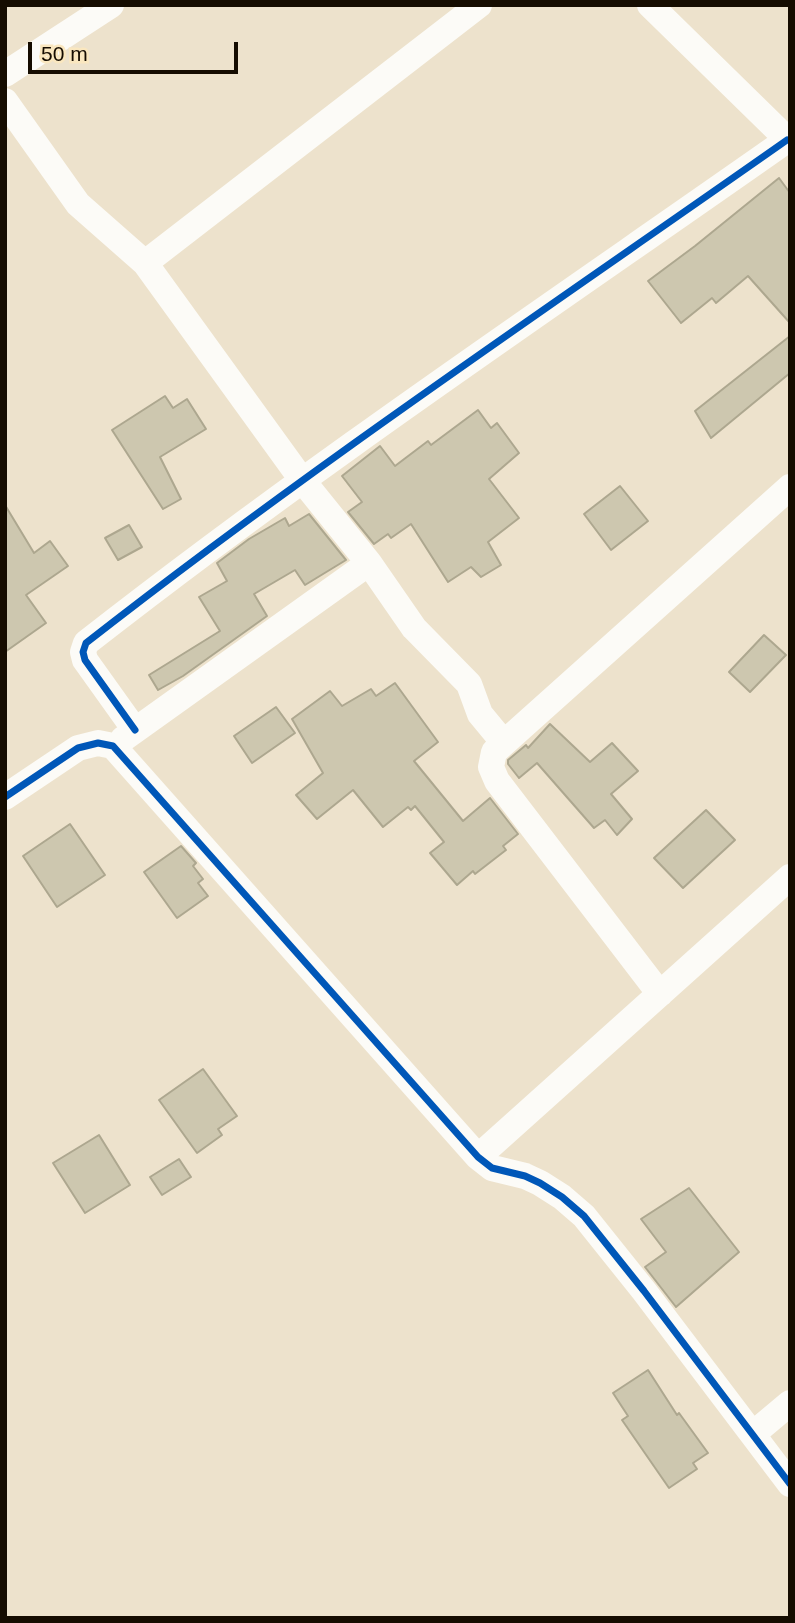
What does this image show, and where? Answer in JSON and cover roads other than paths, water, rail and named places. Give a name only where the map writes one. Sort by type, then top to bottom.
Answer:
[{"type":"street","points":[[5,74],[111,5]]},
{"type":"street","points":[[145,263],[479,5]]},
{"type":"street","points":[[135,730],[85,660],[83,652],[86,643],[302,480],[788,141],[650,5]]},
{"type":"street","points":[[5,101],[78,204],[145,263],[302,480],[369,563],[414,628],[469,684],[480,714],[504,743]]},
{"type":"street","points":[[660,994],[497,781],[491,767],[494,752],[790,487]]},
{"type":"street","points":[[113,747],[369,563]]},
{"type":"street","points":[[5,797],[78,748],[99,743],[113,747],[478,1157],[492,1168],[540,1183],[584,1216],[790,1484]]},
{"type":"street","points":[[478,1157],[790,877]]},
{"type":"street","points":[[753,1434],[790,1403]]}]
